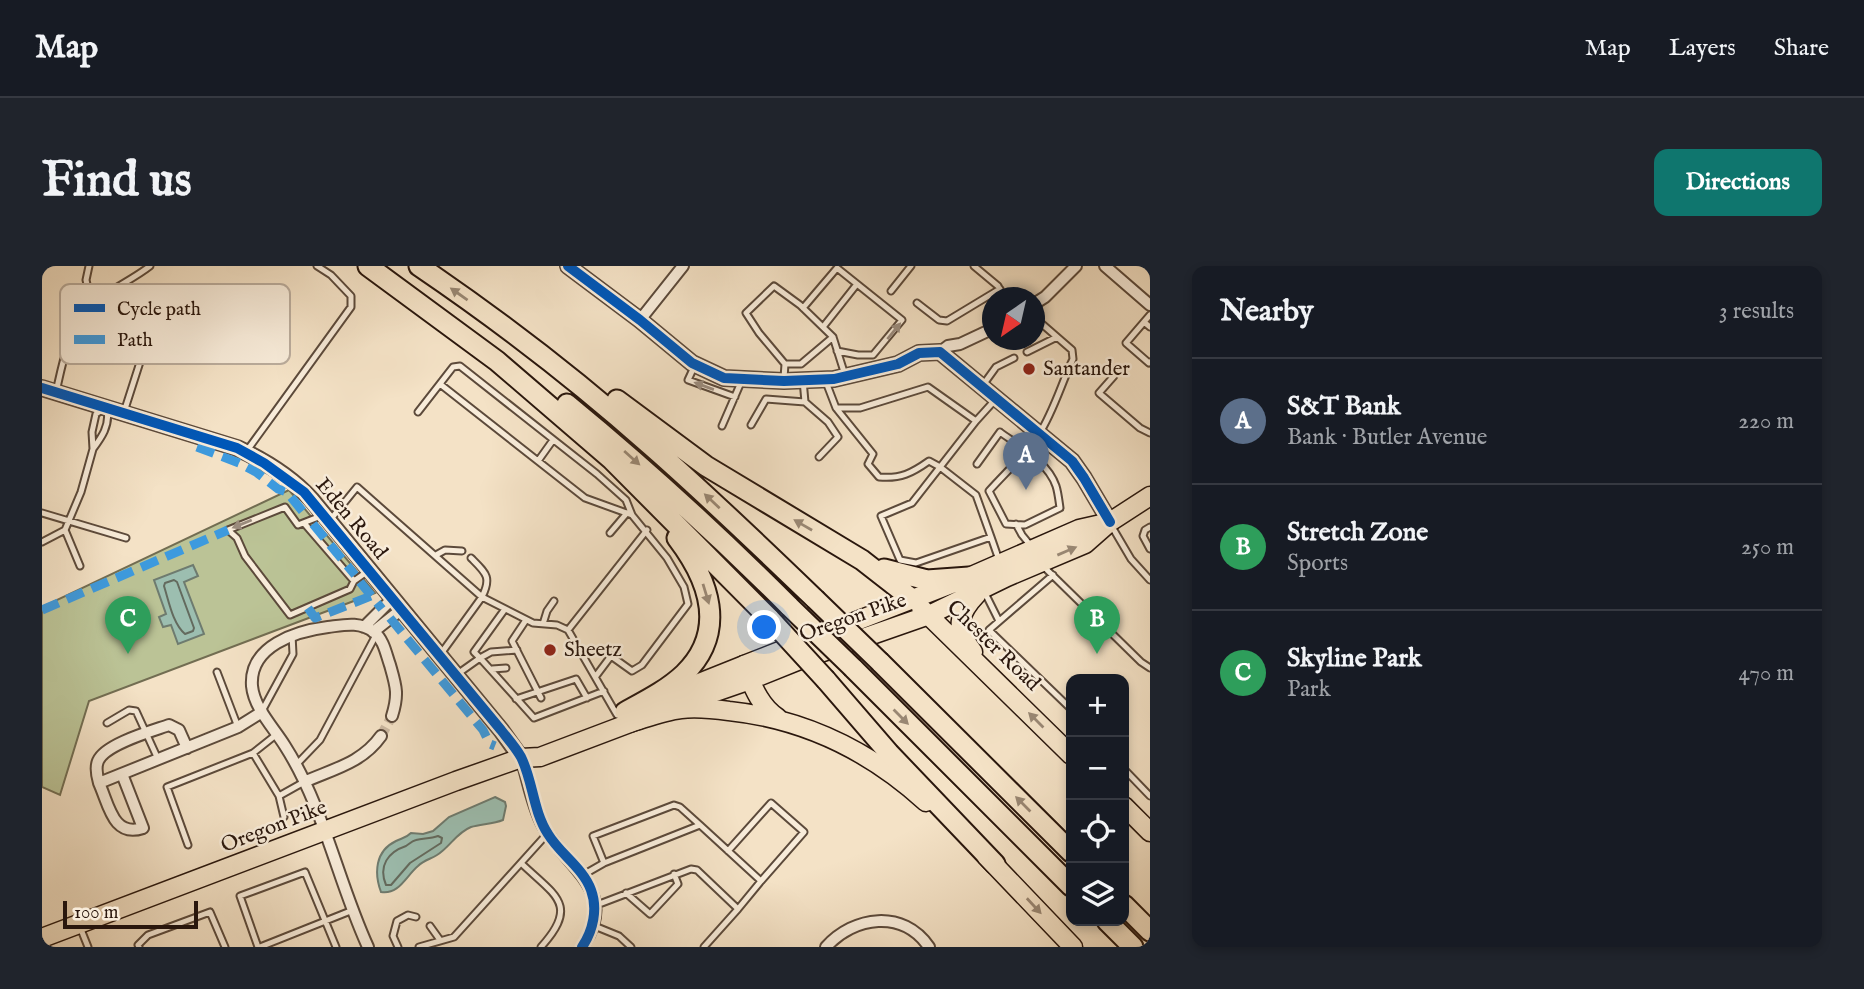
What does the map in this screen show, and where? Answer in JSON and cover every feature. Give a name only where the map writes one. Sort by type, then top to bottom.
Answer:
[{"type":"highway","points":[[368,266],[497,361],[611,459],[770,619],[889,753],[995,864]]},
{"type":"highway","points":[[385,266],[515,360],[622,449],[720,537],[1066,881]]},
{"type":"highway","points":[[419,266],[499,322],[552,354],[706,466],[862,560],[912,599]]},
{"type":"highway","points":[[499,322],[650,445],[815,599],[1066,847]]},
{"type":"highway","points":[[611,459],[685,548],[706,588],[711,620],[704,645],[685,673],[624,717]]},
{"type":"highway","points":[[862,560],[896,574],[927,580],[976,583]]},
{"type":"highway","points":[[1129,910],[1150,931]]},
{"type":"highway","points":[[1112,926],[1133,947]]},
{"type":"main road","name":"Oregon Pike","points":[[42,938],[521,758],[540,757],[624,717],[747,672],[912,599],[976,583],[1042,562],[1079,529],[1110,522],[1150,496]]},
{"type":"main road","name":"Oregon Pike","points":[[747,672],[800,660],[929,615],[976,583],[1000,562],[1042,562]]},
{"type":"main road","points":[[976,583],[964,608],[961,625],[968,645],[999,685]]},
{"type":"main road","name":"Chester Road","points":[[912,599],[1066,750]]},
{"type":"main road","points":[[747,672],[768,712],[781,720]]},
{"type":"main road","points":[[624,717],[680,709],[712,709],[781,720],[831,737],[877,763],[917,793],[995,864],[1073,947]]},
{"type":"main road","points":[[1129,811],[1150,832]]},
{"type":"street","points":[[568,266],[696,365],[724,378],[784,381],[845,377],[898,364],[919,353],[940,352],[947,346],[960,344],[982,334]]},
{"type":"street","points":[[640,320],[683,266]]},
{"type":"street","points":[[1045,295],[1076,266]]},
{"type":"street","points":[[1105,266],[1150,305]]},
{"type":"street","points":[[940,352],[1072,461],[1110,522]]},
{"type":"street","name":"Eden Road","points":[[49,390],[246,452],[292,482],[327,518],[521,758]]},
{"type":"street","points":[[371,631],[398,604]]},
{"type":"street","points":[[368,947],[304,782],[277,734],[261,712],[253,690],[252,678],[262,656],[271,647],[292,635],[354,624],[371,631],[382,641],[398,690],[392,716]]},
{"type":"street","points":[[99,783],[238,727],[261,712]]},
{"type":"street","points":[[122,774],[143,828],[133,831],[123,830],[117,825],[96,775],[97,762],[106,750],[169,725],[179,730],[187,748]]},
{"type":"street","points":[[304,782],[361,758],[381,736]]},
{"type":"street","points":[[521,758],[540,821],[565,857],[583,875],[591,890],[595,903],[592,925],[582,947]]},
{"type":"street","points":[[826,947],[844,931],[876,920],[912,930],[929,947]]},
{"type":"lane","points":[[87,284],[89,266]]},
{"type":"lane","points":[[125,284],[150,266]]},
{"type":"lane","points":[[246,452],[351,307],[351,296],[331,275],[317,266]]},
{"type":"lane","points":[[891,291],[911,266]]},
{"type":"lane","points":[[974,266],[998,287]]},
{"type":"lane","points":[[803,308],[836,268],[902,320],[873,355],[837,351]]},
{"type":"lane","points":[[822,327],[857,284]]},
{"type":"lane","points":[[784,381],[785,364],[746,313],[774,286],[803,308],[833,337],[845,377]]},
{"type":"lane","points":[[917,303],[939,320],[947,321],[982,300]]},
{"type":"lane","points":[[1150,315],[1126,343],[1150,362]]},
{"type":"lane","points":[[1144,322],[1150,327]]},
{"type":"lane","points":[[977,464],[1000,432],[1025,450],[1045,469],[1056,485],[1060,508],[1025,525],[1006,524],[989,491],[1001,478],[1025,450],[1040,433],[1073,359],[1072,350],[1045,326]]},
{"type":"lane","points":[[785,364],[801,364],[833,337]]},
{"type":"lane","points":[[1027,352],[1058,337]]},
{"type":"lane","points":[[982,387],[996,368],[1014,358]]},
{"type":"lane","points":[[49,390],[62,364]]},
{"type":"lane","points":[[124,412],[139,364]]},
{"type":"lane","points":[[696,365],[688,380],[735,397]]},
{"type":"lane","points":[[418,412],[453,367],[460,366],[626,500],[629,514]]},
{"type":"lane","points":[[1114,376],[1099,393],[1140,428],[1150,433]]},
{"type":"lane","points":[[825,379],[836,408],[873,454],[868,464],[879,477],[894,479],[910,475],[929,461],[976,495],[1000,562]]},
{"type":"lane","points":[[722,426],[742,380]]},
{"type":"lane","points":[[803,380],[805,402]]},
{"type":"lane","points":[[440,384],[585,498],[629,514],[647,530],[684,587],[688,604],[642,666],[632,671],[611,656],[596,676]]},
{"type":"lane","points":[[836,408],[860,408],[928,387],[976,421]]},
{"type":"lane","points":[[751,425],[766,398],[805,402],[828,422],[838,437],[819,457]]},
{"type":"lane","points":[[991,537],[916,563],[900,560],[881,516],[912,503],[996,399]]},
{"type":"lane","points":[[80,566],[65,530],[81,492],[93,449],[92,432],[96,414],[106,407],[108,421],[103,436],[93,449]]},
{"type":"lane","points":[[538,461],[553,440]]},
{"type":"lane","points":[[301,524],[327,518],[356,487],[482,597],[526,620],[557,625],[568,630],[604,691],[624,717]]},
{"type":"lane","points":[[354,581],[285,507],[228,530],[237,538],[246,556],[290,615],[350,589],[354,581],[369,570]]},
{"type":"lane","points":[[42,513],[126,538]]},
{"type":"lane","points":[[610,533],[629,514]]},
{"type":"lane","points":[[1110,522],[1131,559],[1150,580]]},
{"type":"lane","points":[[1016,524],[1042,562],[1150,668]]},
{"type":"lane","points":[[1150,527],[1143,534],[1150,549]]},
{"type":"lane","points":[[42,542],[65,530]]},
{"type":"lane","points":[[568,630],[647,530]]},
{"type":"lane","points":[[436,555],[445,550],[462,551]]},
{"type":"lane","points":[[439,656],[488,586],[485,571],[471,558]]},
{"type":"lane","points":[[1042,562],[999,621],[989,630],[1066,704]]},
{"type":"lane","points":[[976,583],[999,621]]},
{"type":"lane","points":[[543,624],[554,601]]},
{"type":"lane","points":[[505,609],[474,652],[534,718],[547,710],[604,691]]},
{"type":"lane","points":[[526,620],[512,641],[539,695]]},
{"type":"lane","points":[[296,765],[320,740],[371,631]]},
{"type":"lane","points":[[261,712],[293,654],[292,635]]},
{"type":"lane","points":[[455,676],[491,653],[517,650]]},
{"type":"lane","points":[[517,667],[525,667]]},
{"type":"lane","points":[[491,670],[506,668]]},
{"type":"lane","points":[[217,672],[238,727]]},
{"type":"lane","points":[[516,699],[539,695],[576,679],[587,698]]},
{"type":"lane","points":[[522,681],[532,680]]},
{"type":"lane","points":[[500,682],[511,681]]},
{"type":"lane","points":[[107,723],[133,709],[158,759]]},
{"type":"lane","points":[[188,845],[167,787],[253,753],[277,734]]},
{"type":"lane","points":[[253,753],[279,796],[284,817]]},
{"type":"lane","points":[[1129,774],[1150,796]]},
{"type":"lane","points":[[279,796],[304,782]]},
{"type":"lane","points":[[704,947],[804,832],[771,803],[728,851]]},
{"type":"lane","points":[[604,863],[593,836],[674,805],[680,807],[761,881]]},
{"type":"lane","points":[[583,875],[604,863],[700,825]]},
{"type":"lane","points":[[419,947],[454,937],[547,834]]},
{"type":"lane","points":[[522,864],[553,894],[560,905],[561,914],[557,929],[541,947]]},
{"type":"lane","points":[[595,903],[691,869],[697,870],[737,909]]},
{"type":"lane","points":[[336,947],[325,921],[305,872],[240,895],[259,947],[325,921],[353,910]]},
{"type":"lane","points":[[626,893],[650,914],[678,884],[674,874]]},
{"type":"lane","points":[[139,947],[148,935],[210,912],[225,947]]},
{"type":"lane","points":[[398,947],[393,936],[397,921],[408,915],[416,916]]},
{"type":"lane","points":[[78,923],[88,947]]},
{"type":"lane","points":[[592,925],[619,936],[631,947]]},
{"type":"lane","points":[[430,926],[440,940]]},
{"type":"shaded area","points":[[289,490],[375,593],[89,701],[60,795],[42,787],[42,607]]},
{"type":"water","points":[[193,565],[198,576],[184,582],[204,634],[178,644],[171,625],[163,627],[159,617],[166,614],[154,580]]},
{"type":"water","points":[[495,797],[505,802],[503,820],[466,830],[442,852],[420,864],[393,891],[381,892],[377,877],[378,863],[389,845],[411,833],[433,831],[449,817]]},
{"type":"tunnel","points":[[381,736],[392,716]]},
{"type":"marked path","points":[[197,447],[256,472],[278,489],[287,492],[308,518]]},
{"type":"marked path","points":[[313,524],[355,575]]},
{"type":"marked path","points":[[42,610],[228,530]]},
{"type":"marked path","points":[[360,582],[382,609]]},
{"type":"marked path","points":[[308,608],[315,618],[371,596]]},
{"type":"marked path","points":[[390,618],[483,730],[490,744],[495,746]]},
{"type":"cycle path","points":[[568,266],[692,363],[724,378],[784,381],[834,379],[898,364],[919,353],[940,352],[1072,461],[1110,522]]},
{"type":"cycle path","points":[[42,388],[237,448],[264,463],[304,492],[519,754],[543,825],[553,841],[583,875],[591,890],[593,920],[582,947]]},
{"type":"place","name":"Santander","points":[[1029,369]]},
{"type":"place","name":"S&T Bank","points":[[1026,490]]},
{"type":"place","name":"Sheetz","points":[[550,650]]},
{"type":"place","name":"Skyline Park","points":[[128,654]]},
{"type":"place","name":"Stretch Zone","points":[[1097,654]]}]
